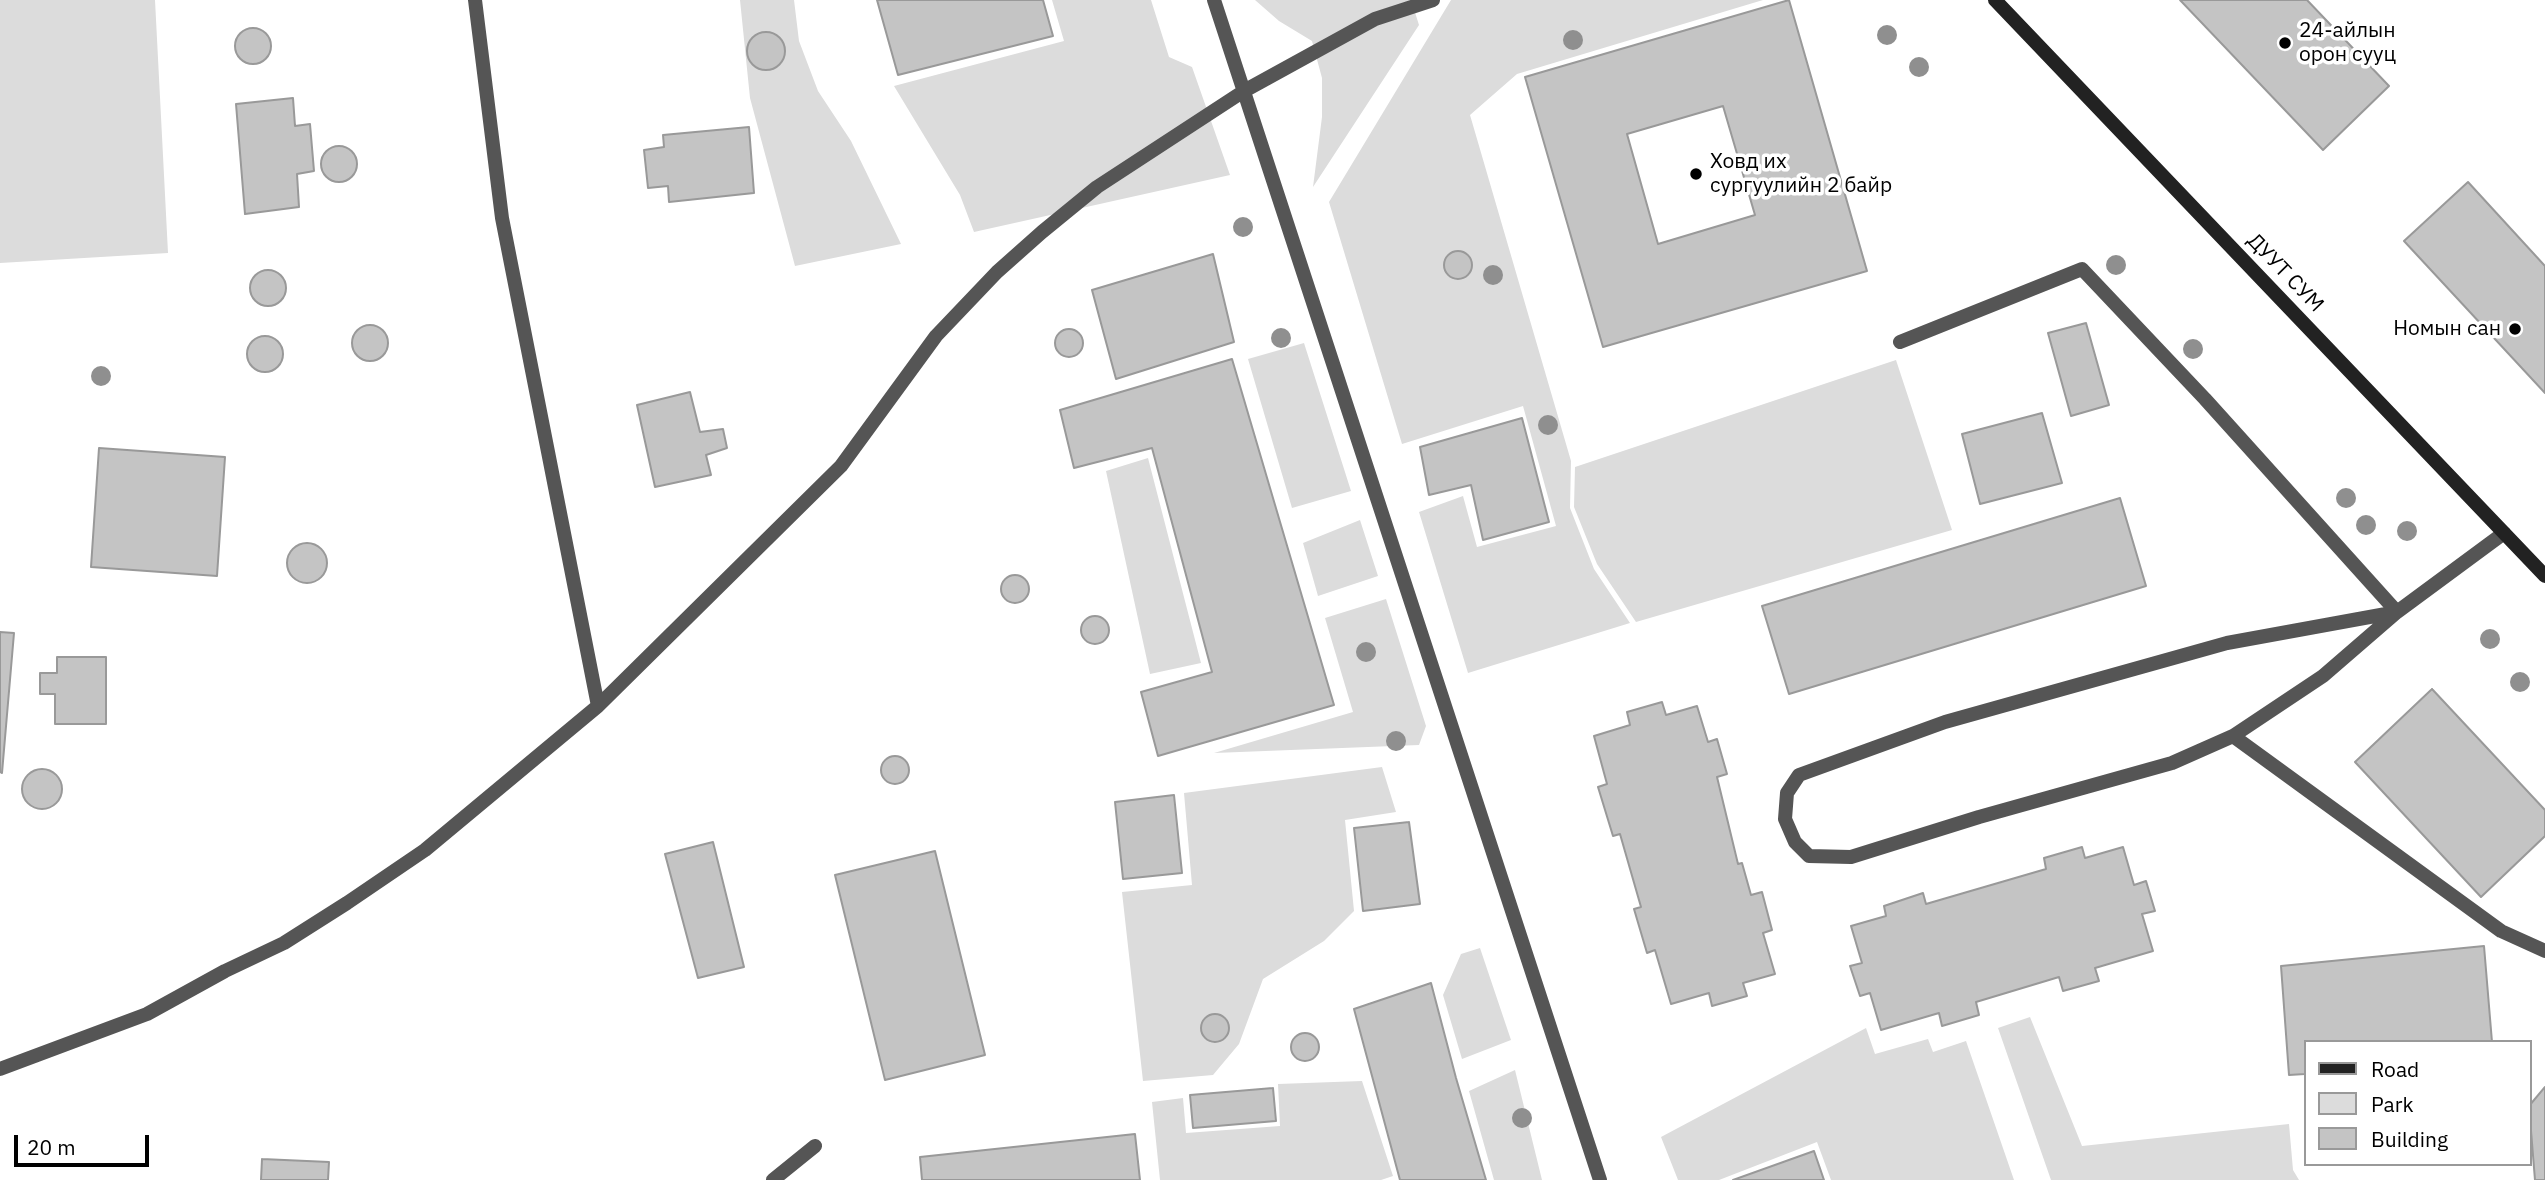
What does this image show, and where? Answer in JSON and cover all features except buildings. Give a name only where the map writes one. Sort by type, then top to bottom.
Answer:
[{"type":"main road","name":"ДУУТ СУМ","points":[[1994,0],[2545,576]]},
{"type":"street","points":[[475,0],[502,218],[598,706]]},
{"type":"street","points":[[1214,0],[1600,1180]]},
{"type":"street","points":[[0,1069],[146,1014],[284,943],[347,904],[425,849],[598,706],[841,466],[936,336],[997,272],[1097,187],[1244,91],[1375,19],[1433,0]]},
{"type":"street","points":[[1899,342],[2082,269],[2205,399],[2397,611]]},
{"type":"street","points":[[2397,611],[2227,643],[1945,722],[1799,775],[1787,793],[1785,819],[1796,842],[1809,856],[1851,857],[1979,817],[2172,763],[2233,737],[2323,676],[2397,611],[2504,533]]},
{"type":"street","points":[[2233,737],[2501,931],[2545,951]]},
{"type":"street","points":[[773,1180],[815,1146]]},
{"type":"green space","points":[[0,0],[155,0],[168,253],[0,263]]},
{"type":"green space","points":[[740,0],[794,0],[799,41],[818,91],[851,141],[901,244],[795,266],[750,98]]},
{"type":"green space","points":[[1052,0],[1151,0],[1169,57],[1192,67],[1230,175],[974,232],[960,195],[894,86],[1064,41]]},
{"type":"green space","points":[[1255,0],[1411,0],[1419,25],[1313,187],[1322,117],[1322,78],[1312,41],[1279,21]]},
{"type":"green space","points":[[1451,0],[1763,0],[1517,74],[1470,115],[1571,461],[1570,508],[1594,569],[1630,623],[1468,673],[1419,512],[1463,496],[1477,547],[1556,526],[1523,406],[1402,444],[1329,202]]},
{"type":"green space","points":[[1304,343],[1351,491],[1292,508],[1248,359]]},
{"type":"green space","points":[[1896,360],[1952,530],[1636,622],[1597,564],[1574,507],[1575,467]]},
{"type":"green space","points":[[1148,458],[1201,663],[1150,674],[1106,471]]},
{"type":"green space","points":[[1360,520],[1378,576],[1318,596],[1303,543]]},
{"type":"green space","points":[[1386,599],[1426,726],[1419,745],[1214,753],[1353,712],[1325,618]]},
{"type":"green space","points":[[1382,767],[1396,812],[1345,820],[1354,911],[1324,941],[1263,979],[1239,1044],[1213,1075],[1143,1081],[1122,892],[1192,885],[1184,793]]},
{"type":"green space","points":[[1480,948],[1511,1040],[1462,1059],[1443,995],[1461,954]]},
{"type":"green space","points":[[2030,1017],[2082,1146],[2289,1124],[2293,1170],[2299,1180],[2051,1180],[1998,1028]]},
{"type":"green space","points":[[1866,1028],[1875,1054],[1928,1039],[1933,1052],[1966,1041],[2014,1180],[1831,1180],[1817,1142],[1719,1180],[1678,1180],[1661,1137]]},
{"type":"green space","points":[[1515,1070],[1542,1180],[1494,1180],[1469,1091]]},
{"type":"green space","points":[[1362,1081],[1393,1176],[1381,1180],[1160,1180],[1152,1102],[1183,1098],[1186,1133],[1280,1126],[1278,1084]]},
{"type":"place","name":"24-айлын орон сууц","points":[[2285,43]]},
{"type":"place","name":"Ховд их сургуулийн 2 байр","points":[[1696,174]]},
{"type":"place","name":"Номын сан","points":[[2515,329]]}]
